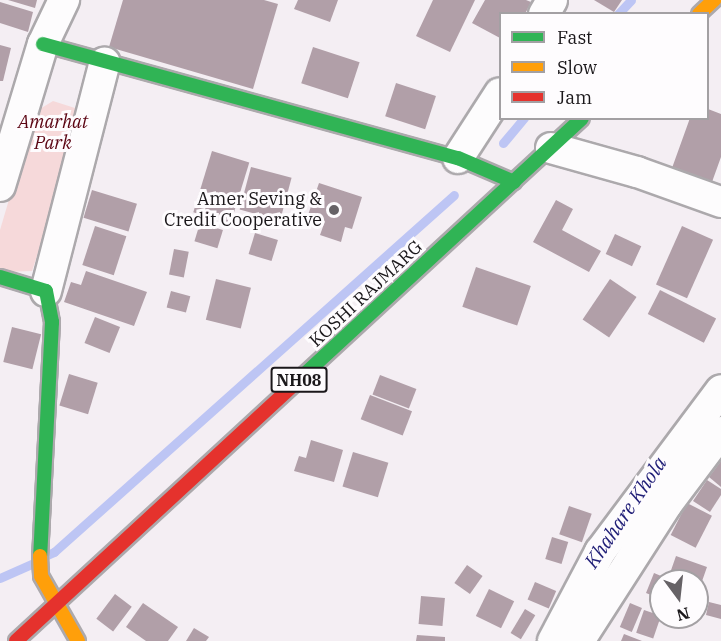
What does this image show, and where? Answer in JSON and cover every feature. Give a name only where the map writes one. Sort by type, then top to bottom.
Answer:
[{"type":"street","points":[[0,186],[43,44],[64,0]]},
{"type":"street","points":[[701,12],[714,0]]},
{"type":"street","points":[[43,44],[458,158],[514,182]]},
{"type":"street","points":[[78,641],[58,602],[41,576],[39,545],[52,322],[46,291],[105,62]]},
{"type":"street","points":[[458,158],[499,96]]},
{"type":"street","name":"KOSHI RAJMARG","points":[[16,641],[580,120]]},
{"type":"street","points":[[551,148],[637,172],[721,202]]},
{"type":"street","points":[[0,277],[46,291]]},
{"type":"street","points":[[583,615],[600,552],[721,390]]},
{"type":"street","points":[[553,641],[583,615],[721,432]]},
{"type":"green space","name":"Amarhat Park","points":[[53,101],[78,109],[82,120],[32,271],[0,272],[0,230],[35,112]]},
{"type":"building","points":[[8,0],[37,0],[35,8]]},
{"type":"building","points":[[123,0],[264,0],[278,4],[253,89],[109,47]]},
{"type":"building","points":[[298,0],[338,0],[330,22],[294,9]]},
{"type":"building","points":[[433,0],[475,0],[450,52],[416,36]]},
{"type":"building","points":[[485,0],[531,2],[526,12],[499,12],[499,37],[472,23]]},
{"type":"building","points":[[594,0],[622,0],[614,12]]},
{"type":"building","points":[[0,2],[33,12],[28,32],[0,23]]},
{"type":"building","points":[[0,45],[11,48],[3,81],[0,81]]},
{"type":"building","points":[[313,47],[360,62],[348,98],[301,83]]},
{"type":"building","points":[[396,83],[436,96],[425,129],[385,116]]},
{"type":"building","points":[[709,109],[721,114],[721,157],[712,182],[672,168],[689,120],[709,120]]},
{"type":"building","points":[[212,151],[249,162],[231,224],[193,212]]},
{"type":"building","points":[[251,167],[292,178],[280,220],[240,210]]},
{"type":"building","points":[[319,183],[362,197],[352,229],[345,227],[341,242],[320,235],[325,221],[308,215]]},
{"type":"building","points":[[92,190],[137,204],[128,231],[84,218]]},
{"type":"building","points":[[556,200],[573,209],[562,230],[601,251],[589,272],[533,242]]},
{"type":"building","points":[[200,223],[223,230],[217,248],[194,241]]},
{"type":"building","points":[[95,226],[126,236],[114,275],[82,265]]},
{"type":"building","points":[[682,226],[713,240],[687,298],[656,284]]},
{"type":"building","points":[[255,233],[278,240],[272,261],[249,254]]},
{"type":"building","points":[[615,234],[641,246],[632,266],[606,254]]},
{"type":"building","points":[[174,249],[189,252],[184,277],[169,275]]},
{"type":"building","points":[[476,267],[531,286],[517,326],[462,307]]},
{"type":"building","points":[[86,271],[147,292],[134,326],[64,302],[71,282],[81,285]]},
{"type":"building","points":[[216,279],[251,288],[241,328],[206,320]]},
{"type":"building","points":[[610,279],[637,297],[609,338],[583,320]]},
{"type":"building","points":[[660,290],[716,319],[704,343],[648,314]]},
{"type":"building","points":[[171,291],[190,296],[186,313],[167,307]]},
{"type":"building","points":[[95,317],[120,327],[110,353],[85,343]]},
{"type":"building","points":[[12,327],[41,334],[32,369],[3,362]]},
{"type":"building","points":[[69,374],[98,383],[88,414],[59,406]]},
{"type":"building","points":[[380,375],[416,389],[409,409],[372,395]]},
{"type":"building","points":[[370,395],[412,411],[403,435],[361,419]]},
{"type":"building","points":[[311,440],[343,450],[334,482],[294,471],[299,456],[306,458]]},
{"type":"building","points":[[353,452],[388,463],[378,497],[342,486]]},
{"type":"building","points":[[721,461],[721,487],[709,477]]},
{"type":"building","points":[[707,480],[721,489],[721,495],[710,512],[693,501]]},
{"type":"building","points":[[687,503],[712,516],[696,548],[671,535]]},
{"type":"building","points":[[569,506],[592,514],[582,542],[559,534]]},
{"type":"building","points":[[552,537],[568,542],[562,564],[545,559]]},
{"type":"building","points":[[676,556],[707,567],[706,569],[671,569]]},
{"type":"building","points":[[467,565],[483,576],[470,594],[454,583]]},
{"type":"building","points":[[535,582],[556,591],[549,608],[528,599]]},
{"type":"building","points":[[489,589],[514,601],[501,628],[476,616]]},
{"type":"building","points":[[115,594],[132,607],[113,631],[96,619]]},
{"type":"building","points":[[421,596],[445,598],[442,626],[419,624]]},
{"type":"building","points":[[709,602],[721,605],[721,619],[709,616]]},
{"type":"building","points":[[143,603],[178,627],[168,641],[146,641],[126,627]]},
{"type":"building","points":[[630,603],[642,608],[632,632],[620,627]]},
{"type":"building","points":[[525,609],[535,615],[521,639],[511,633]]},
{"type":"building","points":[[644,610],[649,612],[649,629],[656,629],[653,639],[636,633]]},
{"type":"building","points":[[194,628],[209,637],[206,641],[186,641]]},
{"type":"building","points":[[624,634],[642,641],[621,641]]},
{"type":"building","points":[[417,635],[445,637],[445,641],[416,641]]},
{"type":"waterway","points":[[620,12],[631,0]]},
{"type":"waterway","points":[[503,143],[522,120]]},
{"type":"waterway","points":[[45,556],[54,552],[454,195]]},
{"type":"waterway","points":[[0,578],[33,563]]},
{"type":"traffic: fast","points":[[43,44],[458,158],[514,182]]},
{"type":"traffic: fast","points":[[293,385],[580,120]]},
{"type":"traffic: fast","points":[[0,277],[46,291],[52,322],[40,556]]},
{"type":"traffic: slow","points":[[701,12],[714,0]]},
{"type":"traffic: slow","points":[[40,556],[41,576],[78,641]]},
{"type":"traffic: jam","points":[[16,641],[293,385]]},
{"type":"place","name":"Amer Seving & Credit Cooperative","points":[[334,210]]},
{"type":"water label","name":"Khahare Khola","points":[[625,512]]}]
